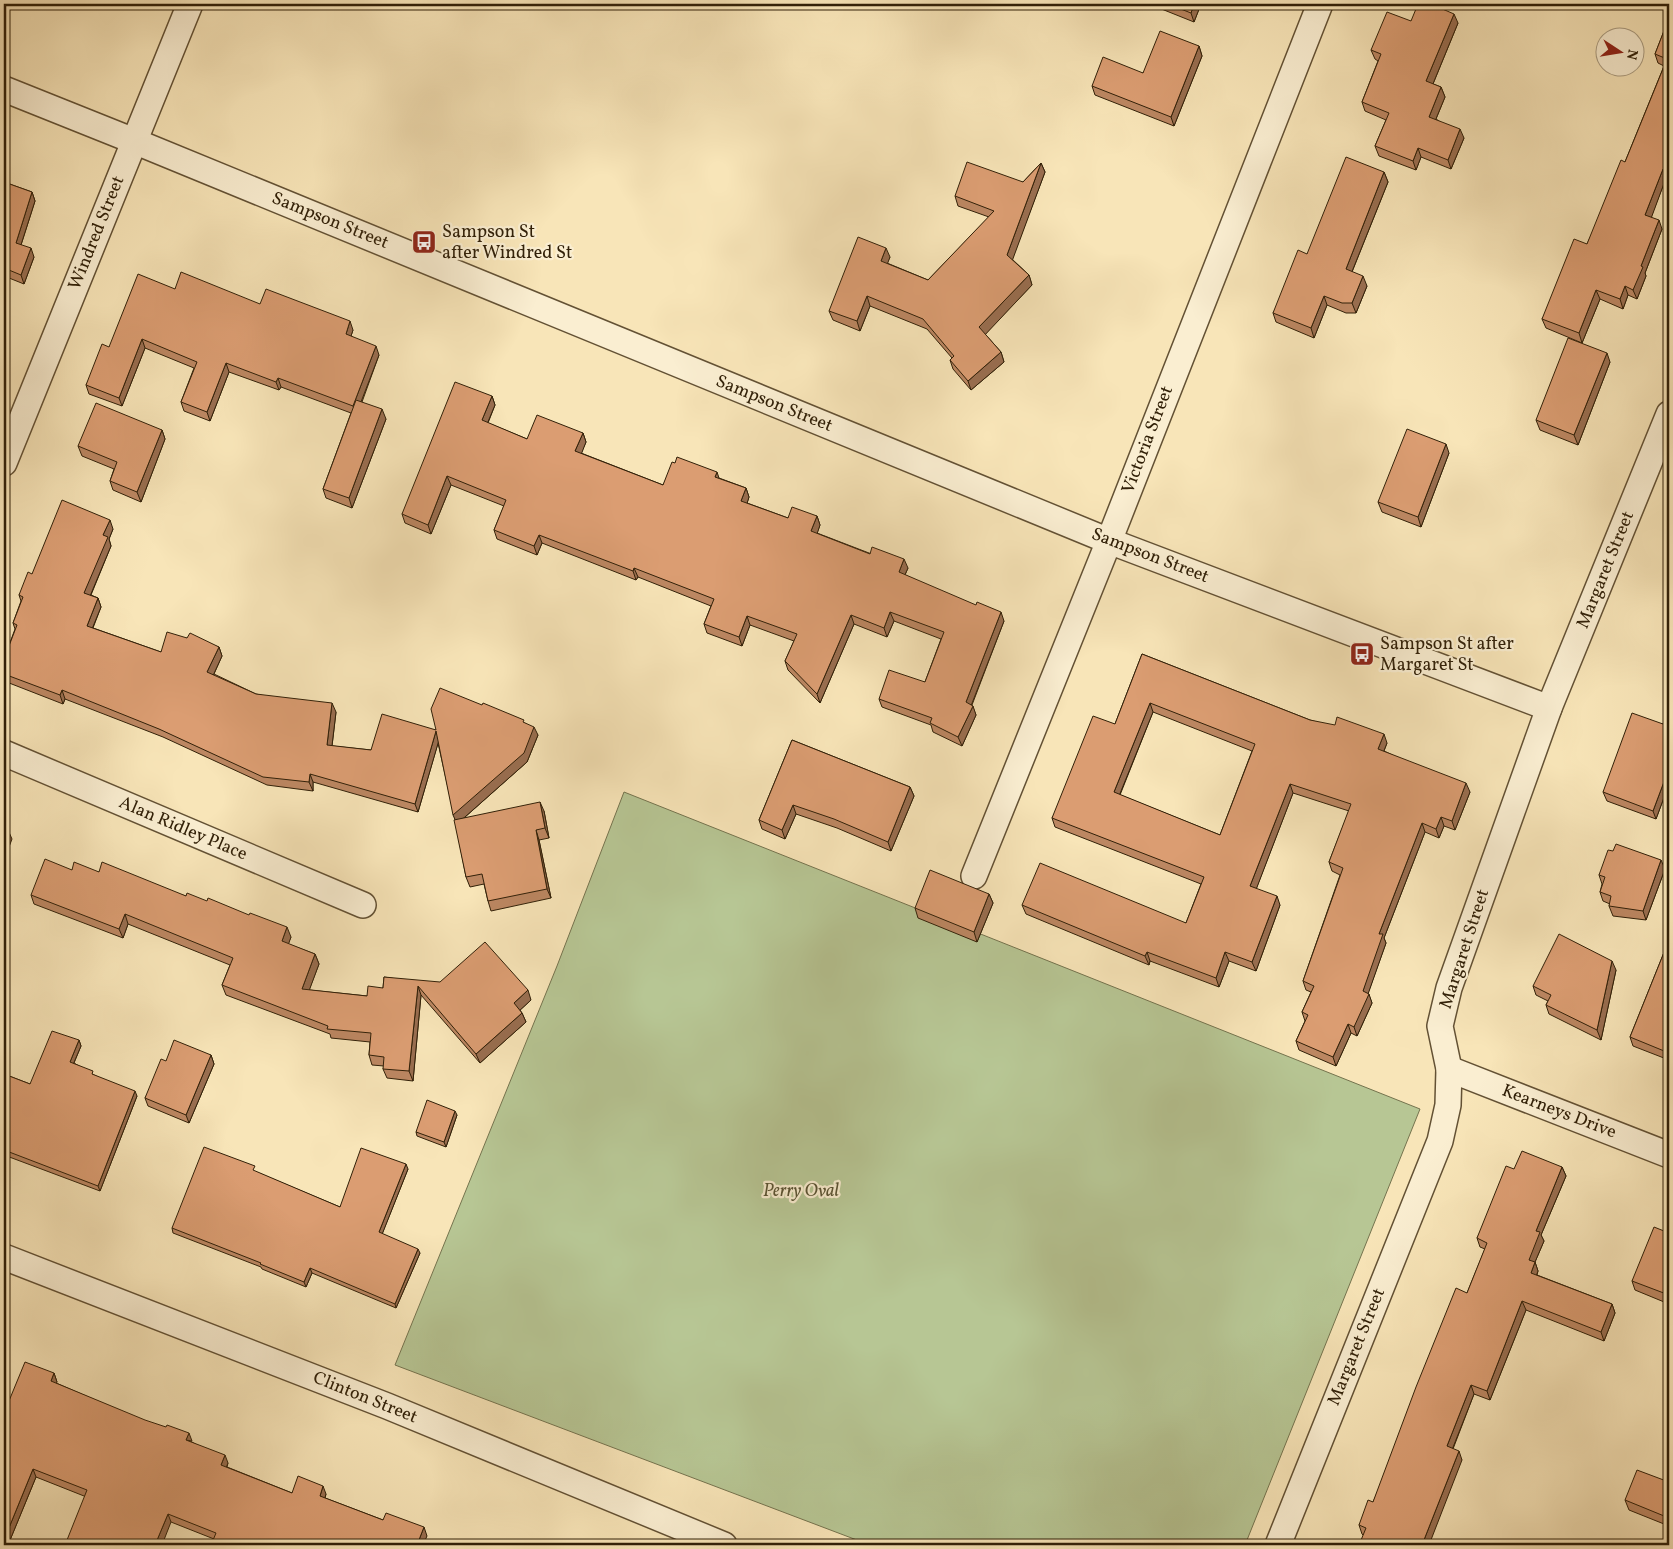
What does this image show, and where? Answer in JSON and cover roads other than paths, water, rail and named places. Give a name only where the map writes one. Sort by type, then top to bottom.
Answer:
[{"type":"street","name":"Windred Street","points":[[4,463],[190,4]]},
{"type":"street","name":"Victoria Street","points":[[974,876],[1109,541],[1320,4]]},
{"type":"street","name":"Sampson Street","points":[[4,89],[1109,541],[1549,708]]},
{"type":"street","name":"Margaret Street","points":[[1278,1545],[1440,1141],[1448,1106],[1449,1068],[1440,1026],[1449,988],[1549,708],[1669,414]]},
{"type":"street","name":"Alan Ridley Place","points":[[4,753],[363,905]]},
{"type":"street","name":"Kearneys Drive","points":[[1449,1068],[1669,1155]]},
{"type":"street","name":"Clinton Street","points":[[4,1257],[387,1406],[724,1545]]},
{"type":"place","name":"Sampson St after Windred St","points":[[424,242]]},
{"type":"place","name":"Sampson St after Margaret St","points":[[1362,654]]},
{"type":"park label","name":"Perry Oval","points":[[801,1191]]}]
